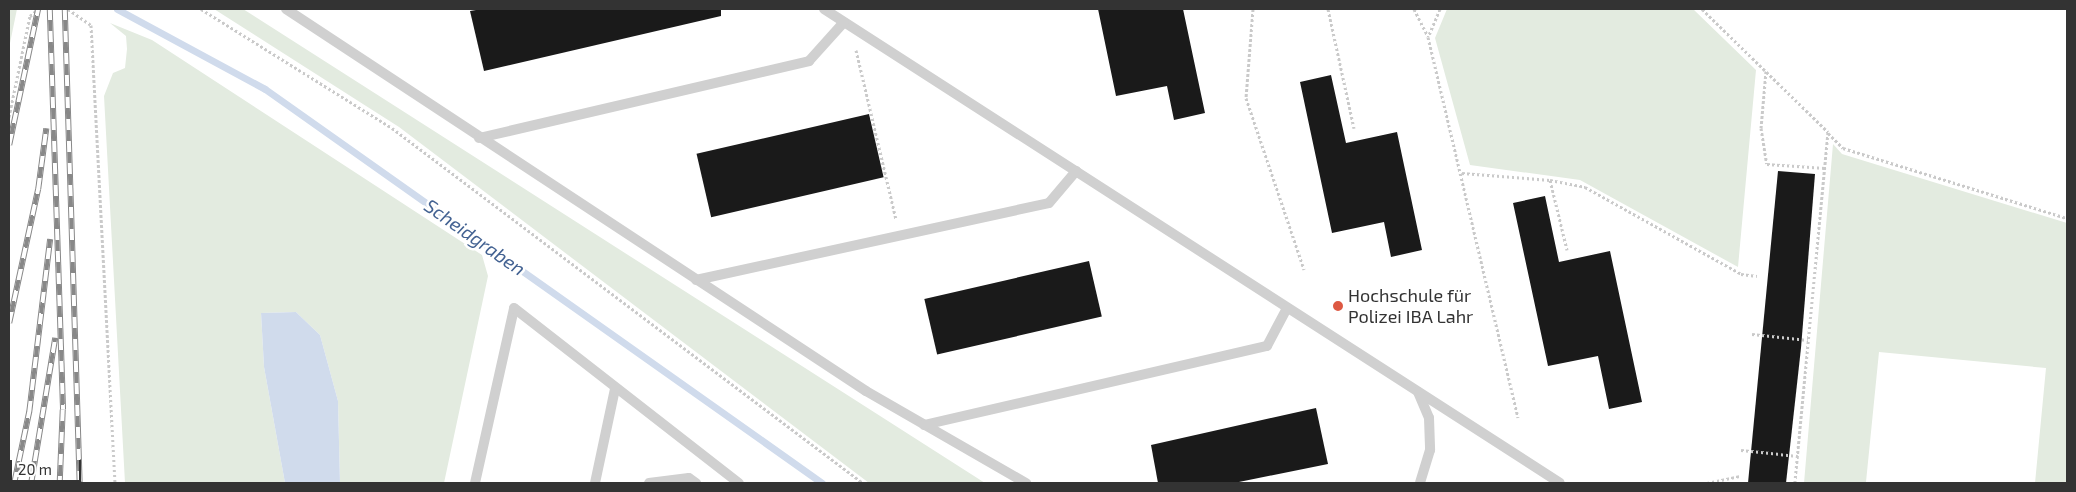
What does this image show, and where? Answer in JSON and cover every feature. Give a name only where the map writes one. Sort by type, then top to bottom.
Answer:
[{"type":"lane","points":[[286,9],[696,280],[924,425],[1026,483]]},
{"type":"lane","points":[[824,9],[1418,392],[1546,480],[1560,483]]},
{"type":"lane","points":[[479,138],[809,60],[844,22]]},
{"type":"lane","points":[[696,280],[1048,203],[1076,171]]},
{"type":"lane","points":[[475,483],[514,308],[615,389],[739,483]]},
{"type":"lane","points":[[924,425],[1267,346],[1287,308]]},
{"type":"lane","points":[[595,483],[615,389]]},
{"type":"lane","points":[[1418,392],[1429,418],[1430,450],[1420,483]]},
{"type":"lane","points":[[649,483],[688,478],[696,483]]},
{"type":"path","points":[[9,117],[30,16],[38,9]]},
{"type":"path","points":[[68,9],[91,25],[115,483]]},
{"type":"path","points":[[202,9],[392,128],[862,483]]},
{"type":"path","points":[[1253,9],[1246,98],[1304,269]]},
{"type":"path","points":[[1328,9],[1354,128]]},
{"type":"path","points":[[1414,9],[1428,37],[1462,173],[1518,417]]},
{"type":"path","points":[[1428,37],[1440,9]]},
{"type":"path","points":[[1702,9],[1843,148],[2067,218]]},
{"type":"path","points":[[844,22],[861,62],[900,234]]},
{"type":"path","points":[[1766,70],[1761,128],[1767,164],[1824,168]]},
{"type":"path","points":[[1795,483],[1828,132]]},
{"type":"path","points":[[1462,173],[1550,180],[1585,187],[1742,274],[1757,276]]},
{"type":"path","points":[[1550,180],[1567,250]]},
{"type":"path","points":[[1752,334],[1808,340]]},
{"type":"path","points":[[1741,450],[1798,456]]},
{"type":"path","points":[[1706,483],[1739,476]]},
{"type":"shaded area","points":[[9,9],[17,9],[9,48]]},
{"type":"shaded area","points":[[214,9],[243,9],[985,483],[869,483],[399,127]]},
{"type":"shaded area","points":[[1447,9],[1693,9],[1756,70],[1738,267],[1580,180],[1470,165],[1435,38]]},
{"type":"shaded area","points":[[110,23],[152,40],[482,255],[488,276],[444,483],[340,483],[338,401],[320,335],[296,312],[261,313],[264,367],[285,483],[125,483],[104,96],[113,73],[125,68],[127,49],[126,36]]},
{"type":"shaded area","points":[[1833,144],[1842,154],[2067,223],[2067,483],[2035,483],[2046,368],[1879,352],[1866,482],[1870,483],[1804,483]]},
{"type":"water","points":[[296,312],[320,335],[338,401],[340,483],[285,483],[264,367],[261,313]]},
{"type":"building","points":[[482,9],[721,9],[721,16],[484,71],[470,11]]},
{"type":"building","points":[[1098,9],[1183,9],[1205,113],[1174,120],[1167,86],[1116,96]]},
{"type":"building","points":[[1331,75],[1346,143],[1397,132],[1422,250],[1391,257],[1384,222],[1332,233],[1300,82]]},
{"type":"building","points":[[869,114],[884,177],[711,217],[697,154]]},
{"type":"building","points":[[1778,171],[1815,174],[1801,348],[1786,483],[1748,483]]},
{"type":"building","points":[[1545,196],[1559,262],[1610,251],[1642,402],[1609,409],[1598,356],[1548,366],[1513,203]]},
{"type":"building","points":[[1089,261],[1102,317],[937,355],[924,299]]},
{"type":"building","points":[[1316,408],[1328,464],[1234,483],[1158,483],[1151,445]]},
{"type":"waterway","name":"Scheidgraben","points":[[117,9],[265,89],[822,483]]},
{"type":"railway","points":[[9,145],[38,9]]},
{"type":"railway","points":[[50,9],[63,410],[60,483]]},
{"type":"railway","points":[[65,9],[80,483]]},
{"type":"railway","points":[[9,323],[38,189],[46,129]]},
{"type":"railway","points":[[14,483],[29,412],[50,239]]},
{"type":"railway","points":[[31,483],[55,338]]},
{"type":"place","name":"Hochschule für Polizei IBA Lahr","points":[[1338,306]]}]
